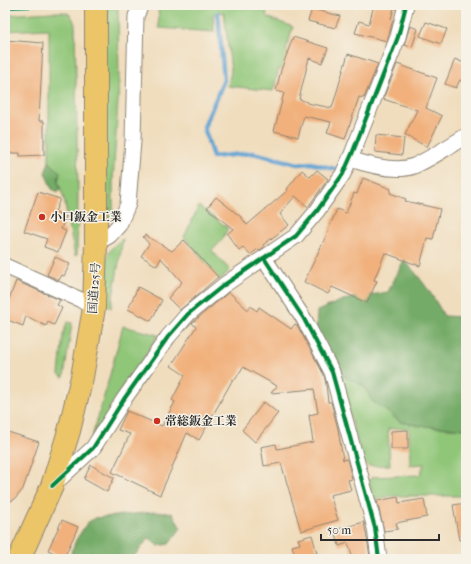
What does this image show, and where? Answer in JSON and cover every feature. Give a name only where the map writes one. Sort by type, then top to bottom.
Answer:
[{"type":"highway","name":"国道125号","points":[[19,559],[52,486],[69,431],[82,376],[94,308],[96,243],[96,5]]},
{"type":"street","points":[[96,243],[109,236],[119,224],[128,204],[133,141],[136,16],[141,5]]},
{"type":"street","points":[[52,486],[93,448],[124,399],[168,337],[188,314],[224,284],[296,236],[317,211],[343,174],[350,159],[398,37],[406,5]]},
{"type":"street","points":[[350,159],[367,165],[396,168],[413,166],[466,136]]},
{"type":"street","points":[[264,258],[304,319],[332,372],[375,528],[380,559]]},
{"type":"street","points":[[5,266],[81,300],[94,308]]},
{"type":"green space","points":[[103,5],[118,5],[119,85],[113,182],[113,213],[112,218],[107,219],[102,214]]},
{"type":"green space","points":[[158,5],[268,5],[266,6],[267,17],[293,27],[286,51],[290,53],[284,70],[279,69],[273,91],[228,86],[231,71],[224,12],[213,14],[214,32],[159,28]]},
{"type":"green space","points":[[64,12],[69,14],[75,25],[78,193],[77,255],[75,256],[64,199],[58,181],[60,172],[49,162],[49,29],[5,31],[5,15]]},
{"type":"green space","points":[[49,162],[60,172],[58,181],[60,188],[58,192],[52,189],[45,173]]},
{"type":"green space","points":[[199,206],[228,228],[222,240],[212,251],[230,270],[220,280],[184,237]]},
{"type":"green space","points":[[123,239],[111,308],[104,303],[104,267],[109,252]]},
{"type":"green space","points":[[404,260],[426,286],[444,316],[466,317],[466,429],[422,426],[400,422],[373,402],[363,385],[339,374],[316,329],[317,311],[343,300],[388,292]]},
{"type":"green space","points":[[67,322],[72,323],[64,377],[62,377],[59,374],[63,335]]},
{"type":"green space","points":[[123,326],[158,335],[89,447],[105,393]]},
{"type":"green space","points":[[339,374],[363,385],[373,402],[400,422],[422,426],[466,429],[466,496],[391,496],[373,500],[368,481],[372,477],[420,475],[424,464],[410,465],[409,428],[388,429],[390,465],[368,466],[362,460]]},
{"type":"green space","points":[[154,512],[172,513],[181,528],[169,544],[158,546],[149,538],[132,559],[86,559],[81,557],[79,559],[69,559],[76,540],[87,523],[95,518]]},
{"type":"building","points":[[374,5],[395,5],[391,19],[393,20],[387,41],[355,33],[359,21],[369,24]]},
{"type":"building","points":[[312,9],[340,16],[335,28],[308,21]]},
{"type":"building","points":[[426,22],[447,29],[441,44],[420,36]]},
{"type":"building","points":[[410,26],[418,29],[412,47],[404,45]]},
{"type":"building","points":[[293,37],[328,48],[322,63],[309,58],[299,99],[307,103],[332,108],[348,54],[378,64],[364,98],[359,97],[345,139],[327,133],[331,122],[304,116],[298,137],[274,131],[284,93],[276,91],[281,70]]},
{"type":"building","points":[[5,40],[43,43],[39,121],[44,121],[44,155],[20,156],[20,153],[5,153]]},
{"type":"building","points":[[455,59],[466,64],[466,82],[460,80],[456,88],[445,84]]},
{"type":"building","points":[[397,64],[437,78],[426,108],[442,116],[427,147],[405,135],[417,110],[383,99]]},
{"type":"building","points":[[376,135],[404,138],[402,155],[375,152]]},
{"type":"building","points":[[302,170],[310,177],[317,170],[328,179],[308,207],[295,196],[280,214],[289,225],[263,245],[264,247],[260,250],[258,249],[250,255],[243,247],[239,250],[227,234],[233,229],[207,208],[216,197],[241,217],[247,225],[288,190],[287,189]]},
{"type":"building","points":[[363,178],[391,189],[390,193],[406,199],[405,201],[440,209],[433,239],[427,238],[420,266],[385,253],[374,280],[377,281],[367,303],[332,287],[328,294],[304,282],[329,230],[337,209],[346,213],[354,193],[357,194]]},
{"type":"building","points":[[38,192],[60,199],[55,212],[66,216],[61,229],[66,231],[58,252],[44,247],[47,239],[24,231]]},
{"type":"building","points":[[145,235],[172,251],[184,240],[218,277],[180,310],[168,298],[182,282],[161,258],[157,266],[141,256],[149,244],[143,237]]},
{"type":"building","points":[[55,257],[70,264],[64,276],[62,275],[59,280],[47,275]]},
{"type":"building","points":[[16,281],[60,300],[57,305],[62,308],[54,325],[48,322],[46,326],[26,316],[23,326],[5,319],[5,310]]},
{"type":"building","points":[[138,287],[162,300],[151,321],[128,309]]},
{"type":"building","points":[[229,292],[248,310],[250,306],[257,311],[259,307],[291,329],[295,324],[297,325],[324,375],[328,402],[331,402],[338,429],[343,460],[347,459],[352,479],[348,480],[351,490],[330,495],[338,520],[301,531],[281,463],[264,466],[261,447],[276,444],[277,449],[313,442],[309,415],[318,413],[314,389],[271,393],[277,386],[243,367],[235,380],[233,379],[199,440],[187,433],[160,495],[112,472],[130,434],[118,430],[127,411],[162,426],[175,402],[172,400],[185,375],[171,366],[196,327],[192,323]]},
{"type":"building","points":[[264,402],[278,413],[255,442],[242,430]]},
{"type":"building","points":[[408,430],[408,449],[391,449],[391,431]]},
{"type":"building","points":[[5,431],[39,442],[23,489],[15,499],[5,504]]},
{"type":"building","points":[[91,465],[114,478],[107,492],[84,479]]},
{"type":"building","points":[[398,497],[399,503],[424,499],[427,517],[396,523],[398,529],[384,531],[377,501]]},
{"type":"building","points":[[466,503],[466,539],[459,540],[453,505]]},
{"type":"building","points":[[62,520],[78,527],[64,558],[48,550]]},
{"type":"building","points":[[364,522],[370,556],[360,559],[353,559],[348,543],[339,546],[335,530]]},
{"type":"building","points":[[312,535],[317,553],[296,559],[292,546],[300,544],[298,539]]},
{"type":"waterway","points":[[218,13],[224,80],[204,127],[213,157],[253,153],[298,164],[311,163],[335,169]]},
{"type":"cycle path","points":[[5,7],[74,5]]},
{"type":"cycle path","points":[[52,486],[93,448],[124,399],[168,337],[188,314],[224,285],[296,236],[317,211],[343,174],[352,154],[398,37],[406,5]]},
{"type":"cycle path","points":[[264,258],[304,319],[332,372],[375,528],[379,559]]},
{"type":"place","name":"小口鈑金工業","points":[[42,217]]},
{"type":"place","name":"常総鈑金工業","points":[[157,421]]}]
